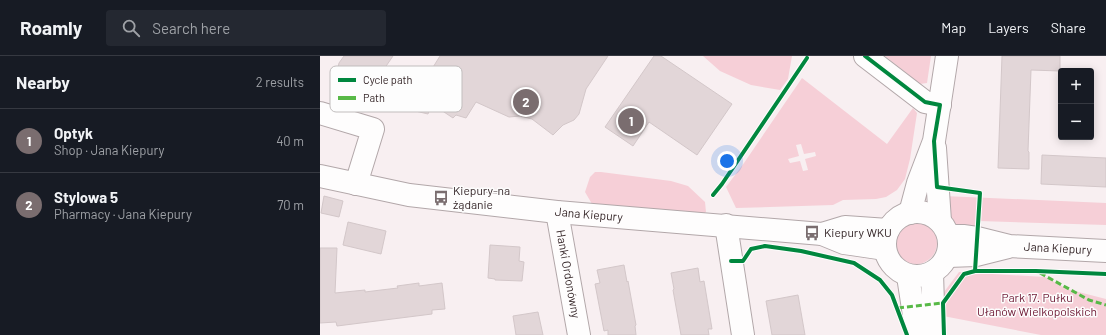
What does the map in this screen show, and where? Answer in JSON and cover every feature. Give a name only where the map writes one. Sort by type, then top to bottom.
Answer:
[{"type":"street","points":[[865,56],[925,102],[940,105]]},
{"type":"street","points":[[910,213],[918,183],[934,141],[947,56]]},
{"type":"street","points":[[320,113],[374,129],[356,184]]},
{"type":"street","points":[[934,141],[945,238],[944,263],[932,274],[916,277],[901,273],[890,263],[887,239],[897,219],[910,213],[919,212],[927,214],[945,238]]},
{"type":"street","name":"Jana Kiepury","points":[[320,176],[409,195],[557,212],[822,234],[844,242],[887,239]]},
{"type":"street","name":"Hanki Ordonówny","points":[[557,212],[579,335]]},
{"type":"street","points":[[726,225],[743,335]]},
{"type":"street","name":"Jana Kiepury","points":[[945,238],[963,236],[1009,246],[1106,251]]},
{"type":"street","points":[[931,335],[933,304],[932,274]]},
{"type":"street","points":[[908,276],[917,335]]},
{"type":"green space","points":[[703,56],[792,56],[788,79],[780,90],[751,85],[720,71]]},
{"type":"green space","points":[[885,56],[931,56],[927,83],[920,84]]},
{"type":"green space","points":[[802,78],[887,144],[913,108],[917,113],[910,159],[905,179],[897,190],[886,197],[876,199],[843,200],[833,205],[736,208],[726,187]],"holes":[[[801,144],[804,154],[815,152],[816,156],[805,159],[808,170],[803,171],[800,161],[790,163],[788,159],[799,156],[796,145]]]},
{"type":"green space","points":[[595,172],[671,181],[688,186],[705,202],[706,212],[703,214],[592,204],[585,192],[590,177]]},
{"type":"green space","points":[[944,196],[1106,203],[1106,225],[979,221],[978,232],[954,229],[953,221],[947,213]]},
{"type":"green space","points":[[912,222],[920,222],[931,228],[937,239],[937,247],[931,258],[920,264],[912,264],[901,258],[895,247],[895,239],[901,228]]},
{"type":"green space","name":"Park 17. Pułku Ułanów Wielkopolskich","points":[[959,272],[1045,277],[1067,289],[1106,299],[1106,335],[1041,335],[938,315],[941,296]]},
{"type":"building","points":[[344,56],[393,56],[386,66],[338,66]]},
{"type":"building","points":[[440,56],[608,56],[586,89],[579,114],[574,120],[563,125],[553,135],[532,119],[520,116],[509,117],[476,102],[466,118],[456,115],[453,118],[444,112],[462,112],[462,66],[434,66]]},
{"type":"building","points":[[654,56],[661,56],[732,104],[697,155],[649,122],[633,146],[605,127]]},
{"type":"building","points":[[1002,56],[1060,56],[1060,68],[1058,68],[1058,71],[1031,70],[1028,151],[1029,169],[998,168]]},
{"type":"building","points":[[1042,155],[1106,158],[1106,187],[1041,184]]},
{"type":"building","points":[[324,196],[343,201],[339,217],[321,213]]},
{"type":"building","points":[[348,222],[386,231],[381,254],[343,245]]},
{"type":"building","points":[[490,245],[520,247],[519,261],[524,262],[522,281],[495,280],[488,278]]},
{"type":"building","points":[[320,248],[337,248],[335,293],[365,290],[365,292],[398,288],[397,286],[419,283],[419,286],[442,283],[445,309],[432,310],[432,314],[337,326],[336,322],[320,323]]},
{"type":"building","points":[[624,265],[636,325],[636,335],[608,335],[608,330],[604,331],[595,284],[600,283],[597,270]]},
{"type":"building","points":[[698,268],[700,282],[704,281],[712,329],[708,329],[709,335],[681,335],[671,273]]},
{"type":"building","points":[[798,295],[805,335],[772,335],[766,301]]},
{"type":"building","points":[[538,312],[543,335],[516,335],[513,316]]},
{"type":"marked path","points":[[1040,273],[1089,300],[1106,305]]},
{"type":"marked path","points":[[898,308],[943,303]]},
{"type":"cycle path","points":[[865,56],[925,102],[940,105],[934,141],[937,187],[980,193],[975,271]]},
{"type":"cycle path","points":[[713,195],[807,58]]},
{"type":"cycle path","points":[[731,261],[743,261],[751,249],[765,246],[801,251],[854,263],[880,280],[892,295],[907,335]]},
{"type":"cycle path","points":[[944,335],[943,303],[964,274],[975,271],[1036,271],[1106,274]]},
{"type":"place","name":"Stylowa 5","points":[[526,102]]},
{"type":"place","name":"Optyk","points":[[631,121]]},
{"type":"place","name":"Kiepury-na żądanie","points":[[441,198]]},
{"type":"place","name":"Kiepury WKU","points":[[812,233]]}]
